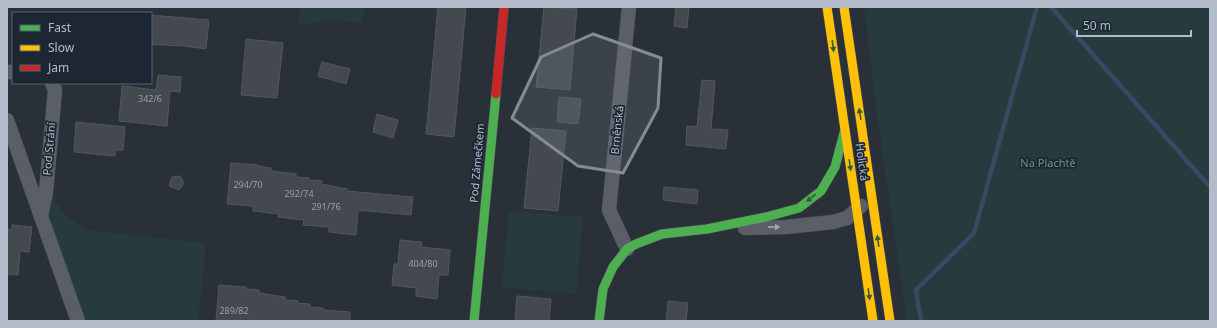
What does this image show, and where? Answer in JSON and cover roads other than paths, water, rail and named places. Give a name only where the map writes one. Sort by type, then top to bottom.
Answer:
[{"type":"street","name":"Pod Zámečkem","points":[[474,321],[504,7]]},
{"type":"street","name":"Brněnská","points":[[627,249],[609,210],[629,7]]},
{"type":"street","name":"Holická","points":[[827,7],[874,321]]},
{"type":"street","name":"Holická","points":[[844,7],[890,321]]},
{"type":"street","name":"Pod Strání","points":[[41,216],[46,192],[55,90],[52,84]]},
{"type":"street","name":"Pod Strání","points":[[7,120],[78,321]]},
{"type":"street","points":[[599,321],[602,289],[613,267],[627,249],[662,234],[706,229],[766,217],[799,208],[820,190],[835,167],[843,140],[845,127]]},
{"type":"street","points":[[706,229],[786,227],[833,222],[847,218],[864,202],[870,180]]},
{"type":"street","points":[[833,222],[845,223],[852,227],[862,243]]},
{"type":"waterway","points":[[921,321],[916,290],[974,233],[1037,7]]},
{"type":"waterway","points":[[1051,7],[1210,187]]},
{"type":"park label","name":"Na Plachtě","points":[[1048,163]]}]
